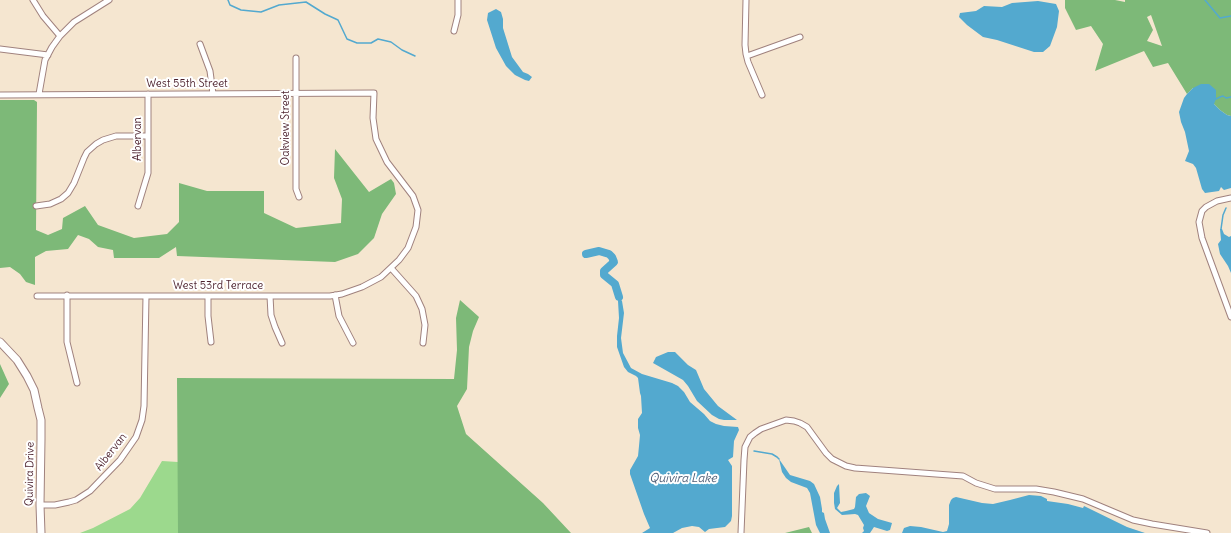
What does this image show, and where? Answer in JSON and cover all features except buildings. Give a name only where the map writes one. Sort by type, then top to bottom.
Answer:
[{"type":"main road","name":"Quivira Drive","points":[[0,342],[17,360],[27,376],[34,390],[40,415],[41,533]]},
{"type":"street","points":[[33,0],[43,16],[60,36]]},
{"type":"street","points":[[39,94],[46,60],[52,47],[60,36],[74,22],[108,0]]},
{"type":"street","points":[[454,31],[458,16],[458,0]]},
{"type":"street","points":[[746,0],[745,45],[748,62],[762,95]]},
{"type":"street","points":[[747,56],[800,38]]},
{"type":"street","points":[[200,44],[210,71],[213,94]]},
{"type":"street","points":[[0,49],[48,55]]},
{"type":"street","name":"Oakview Street","points":[[296,58],[296,189],[299,197]]},
{"type":"street","name":"West 55th Street","points":[[0,95],[374,93]]},
{"type":"street","name":"West 53rd Terrace","points":[[37,296],[336,295],[362,287],[380,278],[391,268],[408,248],[416,227],[418,210],[413,196],[387,162],[376,139],[374,93]]},
{"type":"street","name":"Albervan","points":[[138,206],[148,173],[148,94]]},
{"type":"street","points":[[36,206],[50,204],[68,193],[74,183],[87,152],[96,144],[116,136],[148,136]]},
{"type":"street","points":[[1231,198],[1217,201],[1206,207],[1202,211],[1199,222],[1202,238],[1231,317]]},
{"type":"street","points":[[391,268],[416,296],[422,309],[425,325],[423,343]]},
{"type":"street","points":[[336,295],[339,316],[353,343]]},
{"type":"street","points":[[67,296],[67,342],[77,383]]},
{"type":"street","name":"Albervan","points":[[40,505],[55,505],[69,502],[76,500],[90,491],[120,460],[136,437],[142,420],[144,406],[146,296]]},
{"type":"street","points":[[208,296],[208,316],[211,342]]},
{"type":"street","points":[[270,296],[272,320],[282,343]]},
{"type":"street","points":[[741,533],[745,446],[750,437],[755,433],[786,420],[800,422],[807,427],[826,453],[832,459],[846,466],[855,468],[963,476],[983,486],[995,489],[1036,489],[1054,492],[1083,499],[1133,520],[1207,533]]},
{"type":"green space","points":[[1065,0],[1115,0],[1125,2],[1125,0],[1231,0],[1231,116],[1220,110],[1193,88],[1187,94],[1168,63],[1153,67],[1144,51],[1095,71],[1103,44],[1091,26],[1076,30],[1065,8]],"holes":[[[1151,15],[1162,46],[1147,41],[1153,30],[1147,17]]]},
{"type":"green space","points":[[0,100],[34,100],[37,102],[36,230],[48,235],[62,229],[63,218],[85,206],[98,225],[134,238],[167,234],[179,222],[179,183],[207,191],[264,191],[264,213],[296,228],[341,223],[342,199],[334,178],[335,149],[369,192],[391,179],[394,183],[396,194],[382,214],[374,238],[358,254],[335,262],[177,256],[176,247],[159,258],[114,258],[113,250],[98,247],[89,239],[78,235],[68,249],[46,251],[35,257],[35,285],[26,282],[20,274],[10,267],[0,268]]},
{"type":"green space","points":[[460,300],[479,317],[473,331],[469,347],[467,389],[457,406],[466,434],[543,503],[571,533],[178,533],[177,378],[454,379],[457,350],[456,318]]},
{"type":"green space","points":[[0,364],[9,384],[0,398]]},
{"type":"green space","points":[[162,461],[178,462],[178,533],[80,533],[130,509],[140,498]]},
{"type":"green space","points":[[809,527],[812,533],[785,533]]},
{"type":"water","points":[[1038,1],[1056,4],[1059,11],[1057,27],[1050,46],[1043,52],[1034,52],[983,37],[959,17],[960,13],[976,11],[984,6],[1002,7],[1012,3]]},
{"type":"water","points":[[496,9],[501,12],[503,28],[512,57],[523,72],[532,77],[529,81],[515,75],[506,66],[496,48],[487,20],[488,13]]},
{"type":"water","points":[[1201,84],[1209,84],[1216,90],[1216,99],[1214,104],[1227,115],[1231,116],[1231,188],[1224,190],[1221,187],[1219,191],[1205,193],[1202,189],[1196,168],[1193,164],[1185,161],[1189,151],[1179,112],[1187,94],[1193,88]]},
{"type":"water","points":[[1220,229],[1222,229],[1224,234],[1229,237],[1231,236],[1231,273],[1220,254],[1218,244],[1221,240]]},
{"type":"water","name":"Quivira Lake","points":[[619,297],[622,301],[624,313],[621,338],[623,353],[631,368],[642,374],[678,386],[690,402],[710,421],[724,426],[738,427],[739,430],[734,441],[733,457],[728,460],[732,466],[732,516],[731,521],[725,527],[709,529],[705,532],[699,527],[692,526],[682,528],[673,533],[642,533],[650,528],[630,474],[630,470],[638,456],[640,435],[638,419],[642,413],[641,396],[638,378],[628,372],[624,367],[617,347]]},
{"type":"water","points":[[668,352],[675,352],[688,365],[696,370],[704,389],[718,406],[737,420],[719,419],[712,415],[697,401],[683,380],[653,363],[656,357]]},
{"type":"water","points":[[779,459],[790,475],[810,481],[814,484],[820,497],[822,512],[824,513],[830,533],[820,533],[816,525],[810,493],[807,488],[791,482],[786,478],[782,472]]},
{"type":"water","points":[[839,484],[840,503],[837,508],[841,512],[854,509],[856,497],[859,494],[866,493],[870,496],[866,506],[869,513],[878,519],[892,523],[890,530],[887,531],[874,527],[870,533],[862,533],[864,531],[864,525],[858,515],[842,515],[835,509],[834,493]]},
{"type":"water","points":[[1029,495],[1041,496],[1047,499],[1047,501],[1083,508],[1084,506],[1127,527],[1145,533],[902,533],[904,528],[910,526],[943,532],[947,531],[949,524],[949,505],[951,500],[956,497],[993,504]]},
{"type":"waterway","points":[[228,0],[230,5],[241,10],[261,12],[279,5],[306,2],[338,20],[347,39],[357,43],[371,43],[378,39],[391,42],[402,50],[415,56]]},
{"type":"waterway","points":[[1205,0],[1220,18],[1231,16]]},
{"type":"waterway","points":[[1216,99],[1223,96],[1226,98],[1231,97]]},
{"type":"waterway","points":[[1221,229],[1223,215],[1226,208]]},
{"type":"waterway","points":[[586,254],[599,251],[609,254],[612,257],[614,262],[604,271],[604,275],[615,284],[619,297]]},
{"type":"waterway","points":[[754,451],[772,454],[779,459]]}]
